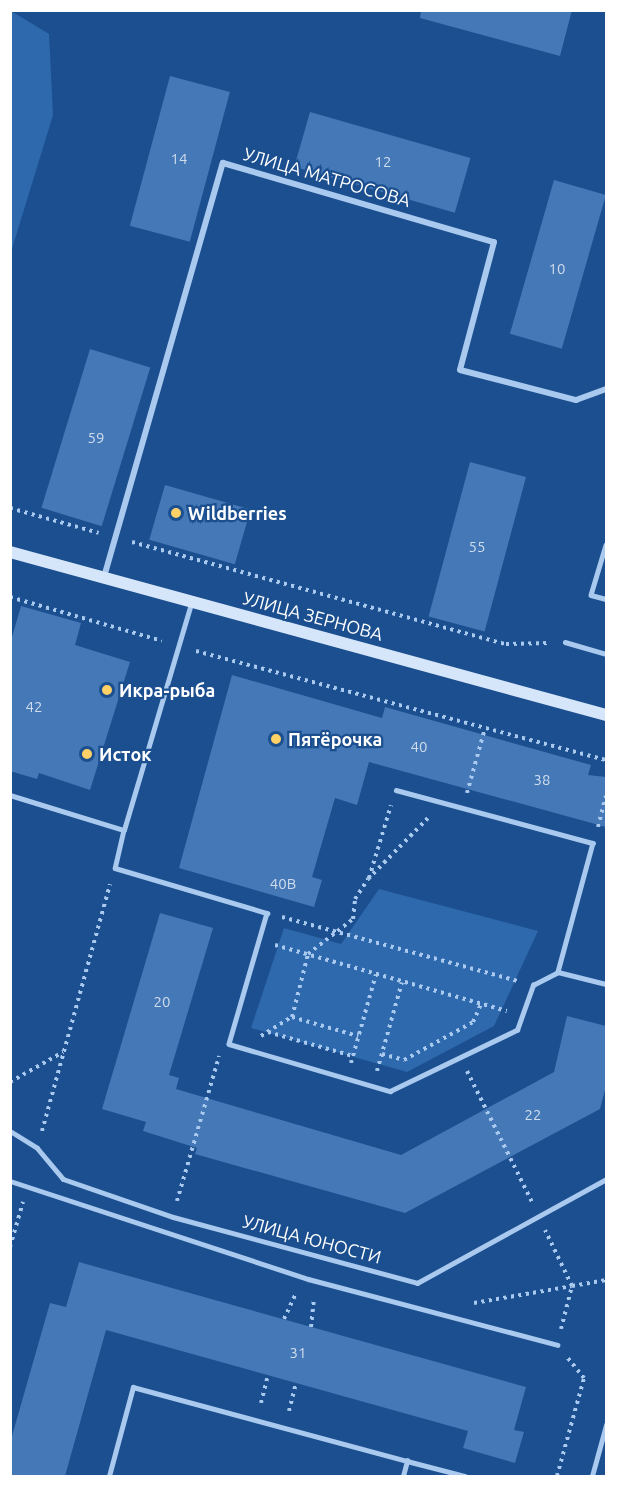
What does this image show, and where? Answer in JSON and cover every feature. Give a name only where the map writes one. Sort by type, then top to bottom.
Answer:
[{"type":"main road","name":"УЛИЦА ЗЕРНОВА","points":[[10,552],[606,716]]},
{"type":"street","name":"УЛИЦА МАТРОСОВА","points":[[104,578],[223,163],[494,242],[460,370],[576,400],[606,389]]},
{"type":"street","name":"УЛИЦА ЮНОСТИ","points":[[10,1131],[37,1148],[63,1179],[173,1217],[417,1283],[606,1179]]},
{"type":"street","name":"УЛИЦА ЮНОСТИ","points":[[10,1181],[308,1279],[557,1345]]},
{"type":"lane","points":[[606,545],[591,594],[606,599]]},
{"type":"lane","points":[[192,602],[124,830],[115,868],[267,913],[229,1044],[390,1091],[517,1030],[533,985],[558,972],[606,984]]},
{"type":"lane","points":[[565,642],[606,654]]},
{"type":"lane","points":[[396,789],[593,843],[558,972]]},
{"type":"lane","points":[[10,795],[124,830]]},
{"type":"lane","points":[[109,1476],[133,1387],[465,1476]]},
{"type":"lane","points":[[592,1476],[606,1425]]},
{"type":"lane","points":[[403,1476],[407,1461]]},
{"type":"path","points":[[10,508],[506,644],[565,642]]},
{"type":"path","points":[[10,597],[178,646],[606,760]]},
{"type":"path","points":[[462,808],[485,727]]},
{"type":"path","points":[[369,879],[396,789]]},
{"type":"path","points":[[593,843],[606,796]]},
{"type":"path","points":[[242,1047],[292,1017],[308,954],[353,919],[355,899],[369,879],[443,802]]},
{"type":"path","points":[[37,1148],[115,868]]},
{"type":"path","points":[[267,913],[533,985]]},
{"type":"path","points":[[259,940],[522,1016]]},
{"type":"path","points":[[347,1079],[376,974]]},
{"type":"path","points":[[373,1086],[402,982]]},
{"type":"path","points":[[382,1054],[404,1060],[473,1022],[481,1004]]},
{"type":"path","points":[[292,1017],[358,1036]]},
{"type":"path","points":[[267,1032],[353,1056]]},
{"type":"path","points":[[173,1217],[214,1061],[229,1044]]},
{"type":"path","points":[[10,1082],[63,1051]]},
{"type":"path","points":[[10,1248],[27,1186]]},
{"type":"path","points":[[308,1279],[316,1307],[311,1327]]},
{"type":"path","points":[[557,1476],[584,1378],[557,1345],[572,1286],[606,1280]]},
{"type":"path","points":[[256,1420],[268,1375]]},
{"type":"path","points":[[284,1428],[296,1383]]},
{"type":"shaded area","points":[[11,11],[49,34],[53,115],[11,252]]},
{"type":"shaded area","points":[[379,889],[538,931],[494,1026],[407,1072],[251,1028],[284,928],[341,944]]},
{"type":"building","points":[[421,10],[572,10],[560,56],[420,18]]},
{"type":"building","points":[[170,76],[230,92],[190,242],[130,226]]},
{"type":"building","points":[[310,112],[471,158],[455,213],[294,167]]},
{"type":"building","points":[[554,180],[606,195],[562,349],[510,334]]},
{"type":"building","points":[[90,349],[150,367],[102,526],[41,508]]},
{"type":"building","points":[[470,462],[526,477],[485,632],[429,617]]},
{"type":"building","points":[[165,485],[251,510],[235,564],[149,540]]},
{"type":"building","points":[[21,606],[81,623],[75,645],[130,662],[90,790],[39,773],[37,779],[10,771],[10,644]]},
{"type":"building","points":[[232,675],[382,718],[385,707],[591,765],[588,775],[606,777],[606,827],[369,762],[357,805],[335,798],[312,877],[322,880],[314,907],[179,868]]},
{"type":"building","points":[[160,913],[213,928],[169,1075],[179,1078],[176,1089],[401,1155],[554,1072],[567,1016],[606,1026],[606,1086],[600,1109],[405,1213],[195,1154],[197,1148],[143,1131],[146,1122],[102,1109]]},
{"type":"building","points":[[79,1262],[526,1387],[514,1430],[524,1432],[515,1463],[463,1448],[468,1431],[106,1330],[65,1476],[10,1476],[10,1443],[50,1303],[66,1307]]},
{"type":"place","name":"Wildberries","points":[[176,513]]},
{"type":"place","name":"Икра-рыба","points":[[107,690]]},
{"type":"place","name":"Пятёрочка","points":[[276,739]]},
{"type":"place","name":"Исток","points":[[87,754]]}]
